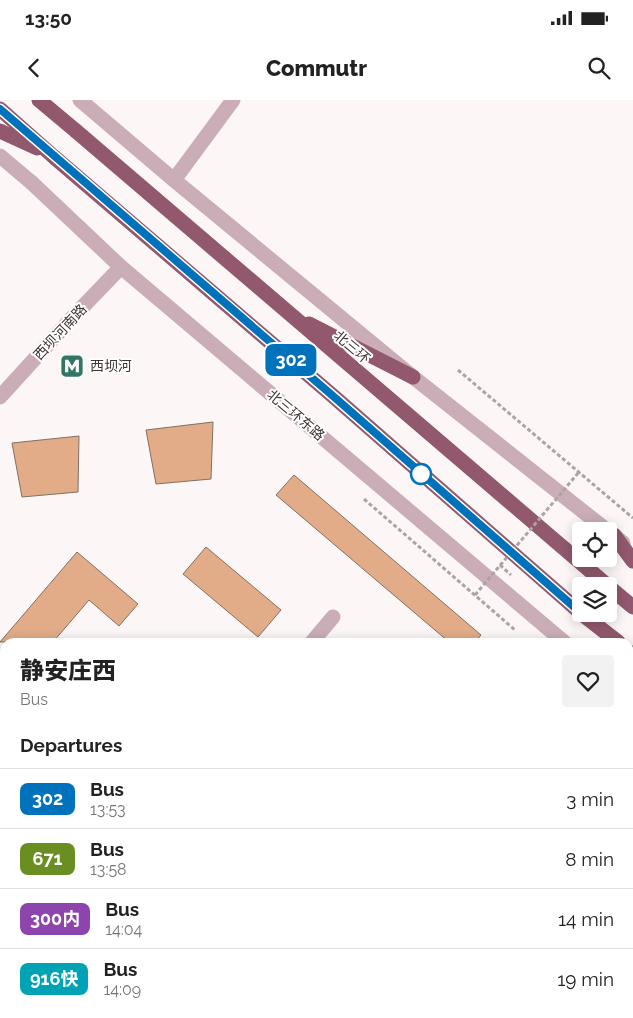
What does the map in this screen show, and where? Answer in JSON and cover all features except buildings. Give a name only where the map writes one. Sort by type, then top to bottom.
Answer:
[{"type":"highway","name":"北三环","points":[[39,100],[597,577]]},
{"type":"highway","points":[[0,109],[572,605]]},
{"type":"highway","points":[[0,130],[54,157]]},
{"type":"highway","points":[[288,313],[413,377]]},
{"type":"highway","points":[[617,539],[633,561]]},
{"type":"highway","name":"北三环","points":[[617,594],[633,607]]},
{"type":"highway","points":[[592,622],[613,638]]},
{"type":"street","points":[[80,100],[413,377],[597,522]]},
{"type":"street","points":[[174,180],[233,100]]},
{"type":"street","name":"北三环东路","points":[[0,156],[32,183],[121,267],[559,638]]},
{"type":"street","name":"西坝河南路","points":[[0,397],[121,267]]},
{"type":"street","points":[[617,538],[633,553]]},
{"type":"street","points":[[315,638],[333,617]]},
{"type":"path","points":[[458,370],[633,518]]},
{"type":"path","points":[[475,596],[579,472]]},
{"type":"path","points":[[364,499],[515,630]]},
{"type":"pier","points":[[0,100],[47,100],[0,154]]},
{"type":"bus line","name":"302","points":[[0,109],[572,605]]},
{"type":"place","name":"西坝河","points":[[72,366]]}]
